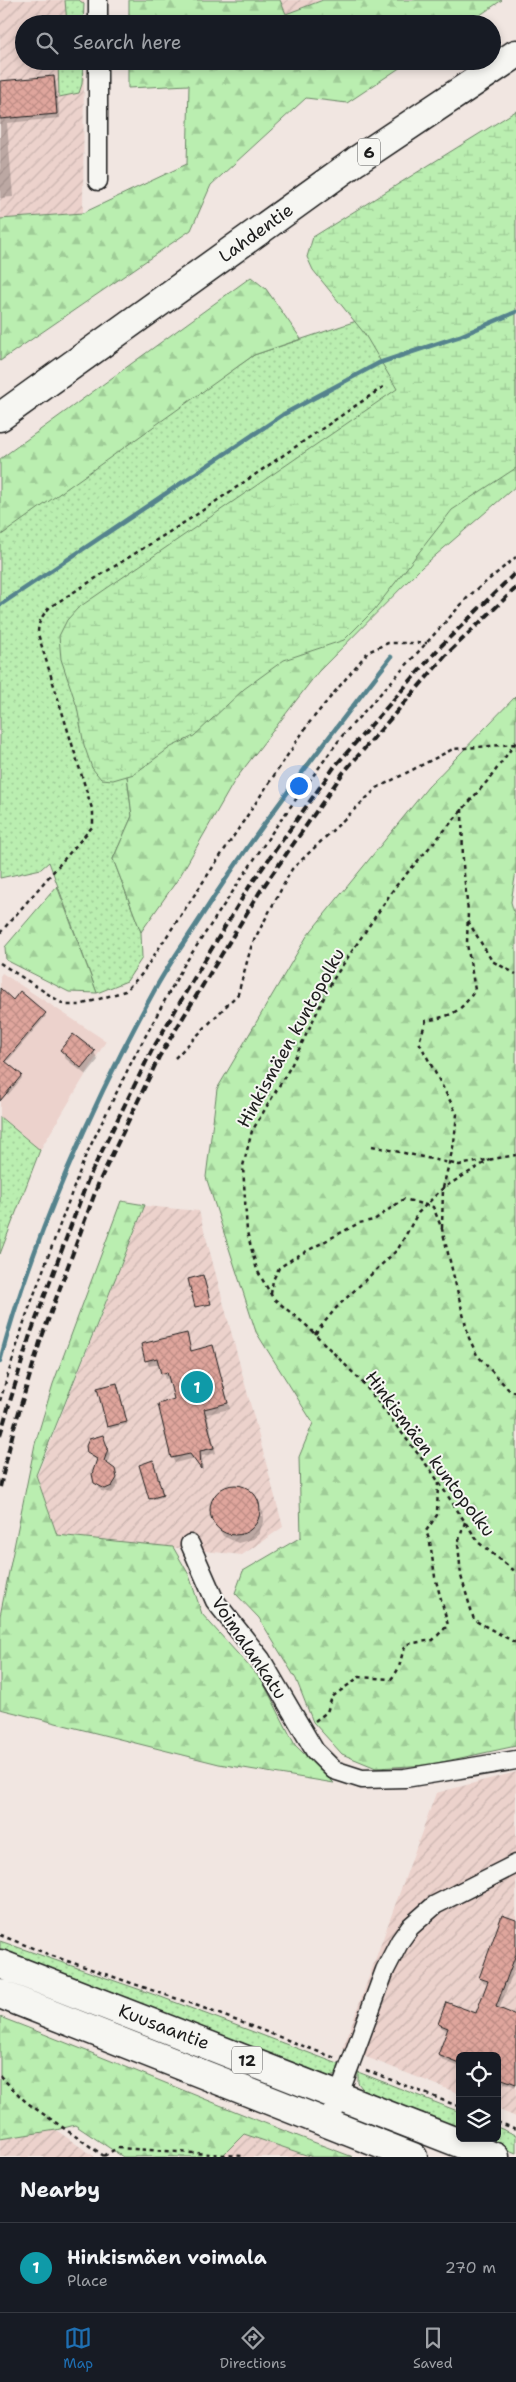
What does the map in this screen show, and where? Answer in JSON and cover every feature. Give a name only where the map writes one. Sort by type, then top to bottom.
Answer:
[{"type":"main road","name":"Lahdentie","points":[[501,64],[516,54]]},
{"type":"main road","name":"Lahdentie","points":[[0,417],[356,161],[492,70]]},
{"type":"main road","name":"Kuusaantie","points":[[0,1964],[495,2157]]},
{"type":"main road","name":"Kuusaantie","points":[[0,1994],[413,2157]]},
{"type":"street","points":[[98,0],[98,15]]},
{"type":"street","points":[[98,70],[98,181]]},
{"type":"street","name":"Voimalankatu","points":[[190,1544],[214,1601],[261,1659],[313,1748],[334,1770],[362,1779],[405,1778],[516,1760]]},
{"type":"street","points":[[328,2124],[384,1970],[410,1927],[435,1905],[453,1894],[516,1864]]},
{"type":"path","points":[[0,933],[93,826],[93,812],[38,634],[38,622],[42,615],[50,607],[193,517],[382,387]]},
{"type":"path","points":[[0,1401],[25,1319],[85,1157],[132,1061],[184,965],[274,828],[342,736],[469,596],[516,557]]},
{"type":"path","points":[[0,963],[65,1005],[80,1005],[125,991],[141,975],[309,723],[352,670],[368,652],[388,642],[427,643]]},
{"type":"path","points":[[175,1058],[238,994],[252,944],[292,869],[377,788],[453,749],[515,743]]},
{"type":"path","name":"Hinkismäen kuntopolku","points":[[515,743],[490,778],[395,887],[332,981],[291,1066],[252,1131],[243,1166],[247,1232],[258,1270],[271,1294],[315,1334],[364,1384],[438,1480],[479,1543],[516,1572]]},
{"type":"path","points":[[462,809],[468,923],[492,961],[516,974]]},
{"type":"path","points":[[442,1229],[443,1188],[454,1143],[457,1114],[419,1042],[426,1021],[442,1018],[462,1009],[475,990],[467,944],[468,911]]},
{"type":"path","points":[[372,1146],[459,1165],[516,1154]]},
{"type":"path","points":[[315,1334],[336,1308],[398,1249],[418,1213],[443,1188],[492,1159]]},
{"type":"path","points":[[271,1294],[273,1280],[279,1268],[307,1249],[359,1223],[374,1220],[404,1199],[433,1207],[442,1229],[469,1338],[477,1356],[510,1391],[516,1392]]},
{"type":"path","points":[[313,1748],[313,1722],[327,1712],[332,1697],[359,1677],[391,1679],[400,1670],[401,1652],[406,1644],[433,1640],[448,1625],[426,1531],[437,1515],[438,1480]]},
{"type":"path","points":[[465,1522],[458,1543],[460,1576],[474,1620],[501,1633],[516,1643]]},
{"type":"path","points":[[0,1935],[198,2006],[456,2105]]},
{"type":"path","points":[[0,2076],[26,2102],[104,2156],[117,2148],[242,2156]]},
{"type":"path","points":[[501,2123],[516,2129]]},
{"type":"shaded area","points":[[0,0],[84,0],[84,15],[15,15],[15,70],[84,70],[83,213],[0,219]]},
{"type":"shaded area","points":[[280,0],[323,0],[286,14]]},
{"type":"shaded area","points":[[2,973],[106,1041],[40,1150],[0,1117],[0,976]]},
{"type":"shaded area","points":[[145,1206],[199,1211],[283,1527],[242,1555],[57,1535],[37,1476]]},
{"type":"shaded area","points":[[516,1772],[516,2117],[501,2111],[501,2052],[456,2052],[456,2092],[343,2048],[436,1793]]},
{"type":"shaded area","points":[[56,2130],[95,2157],[0,2157],[0,2139]]},
{"type":"shaded area","points":[[244,2134],[283,2146],[312,2157],[221,2157]]},
{"type":"green space","points":[[65,0],[79,0],[84,4],[83,15],[66,15]]},
{"type":"green space","points":[[129,0],[280,0],[286,14],[323,0],[502,0],[480,15],[129,15]]},
{"type":"green space","points":[[58,70],[83,70],[82,84],[79,93],[59,97]]},
{"type":"green space","points":[[128,70],[396,70],[347,103],[306,98],[211,185],[191,230],[0,361],[0,219],[83,213],[187,164],[189,85],[128,88]]},
{"type":"green space","points":[[516,111],[516,468],[452,510],[374,610],[344,640],[284,660],[244,689],[194,736],[171,747],[134,774],[113,780],[101,779],[92,768],[84,745],[77,707],[61,659],[59,636],[67,620],[78,608],[397,389],[364,333],[313,270],[307,257],[313,237]]},
{"type":"green space","points":[[516,268],[126,767],[132,816],[113,859],[141,932],[142,958],[127,981],[97,993],[49,862],[41,869],[0,878],[0,532],[254,355]]},
{"type":"green space","points":[[251,277],[266,289],[301,339],[254,355],[0,536],[0,459]]},
{"type":"green space","points":[[516,358],[516,486],[422,567],[318,672],[235,780],[180,876],[141,932],[113,859],[132,816],[126,767]]},
{"type":"green space","points":[[516,696],[516,871],[511,902],[516,920],[516,1746],[428,1765],[376,1768],[342,1754],[313,1722],[296,1679],[259,1618],[235,1593],[243,1571],[301,1537],[299,1457],[313,1423],[256,1332],[206,1177],[217,1089],[307,936],[428,787]]},
{"type":"green space","points":[[57,886],[97,993],[69,992],[6,960],[5,947]]},
{"type":"green space","points":[[0,1117],[40,1150],[0,1254]]},
{"type":"green space","points":[[121,1201],[145,1205],[36,1475],[57,1535],[173,1547],[189,1575],[202,1614],[263,1682],[295,1745],[334,1783],[219,1764],[0,1709],[0,1616],[35,1444],[53,1384]]},
{"type":"green space","points":[[0,1941],[161,1997],[341,2065],[334,2076],[319,2077],[0,1950]]},
{"type":"green space","points":[[0,2017],[353,2157],[312,2157],[244,2134],[221,2157],[123,2157],[75,2125],[0,2139]]},
{"type":"green space","points":[[358,2072],[456,2110],[456,2129],[365,2092],[358,2083]]},
{"type":"green space","points":[[501,2129],[516,2135],[516,2153],[489,2142],[501,2142]]},
{"type":"building","points":[[54,76],[57,114],[0,119],[0,81]]},
{"type":"building","points":[[0,988],[13,1000],[20,991],[46,1013],[5,1061],[22,1075],[0,1101]]},
{"type":"building","points":[[73,1034],[95,1051],[81,1068],[60,1050]]},
{"type":"building","points":[[203,1275],[211,1304],[195,1307],[188,1279]]},
{"type":"building","points":[[187,1333],[191,1351],[213,1345],[228,1403],[204,1409],[214,1448],[200,1451],[201,1469],[190,1454],[171,1458],[158,1404],[174,1399],[167,1372],[161,1374],[157,1358],[145,1361],[141,1344]]},
{"type":"building","points":[[117,1383],[127,1422],[107,1427],[97,1388]]},
{"type":"building","points":[[103,1435],[108,1449],[104,1461],[115,1469],[117,1478],[112,1486],[105,1489],[94,1483],[92,1474],[97,1459],[87,1453],[86,1446],[89,1439]]},
{"type":"building","points":[[153,1460],[163,1495],[149,1499],[139,1465]]},
{"type":"building","points":[[230,1485],[240,1485],[253,1492],[260,1505],[260,1515],[253,1528],[240,1535],[230,1535],[221,1531],[214,1524],[210,1515],[210,1505],[214,1496],[221,1489]]},
{"type":"building","points":[[502,1915],[516,1920],[516,1954],[496,2007],[516,2015],[516,2084],[501,2078],[501,2052],[456,2052],[456,2062],[438,2055],[448,2028],[438,2024],[446,2002],[476,2013],[488,1981],[479,1978]]},
{"type":"waterway","points":[[0,605],[284,414],[379,363],[460,336],[516,312]]},
{"type":"waterway","points":[[0,1361],[29,1267],[66,1172],[108,1080],[158,983],[223,883],[269,817],[391,657]]},
{"type":"railway","points":[[0,1435],[29,1338],[89,1177],[151,1052],[200,968],[249,887],[335,766],[441,646],[516,572]]},
{"type":"railway","points":[[0,1487],[14,1428],[40,1342],[99,1182],[159,1057],[259,893],[343,773],[448,653],[516,588]]},
{"type":"place","name":"Hinkismäen voimala","points":[[197,1387]]}]
